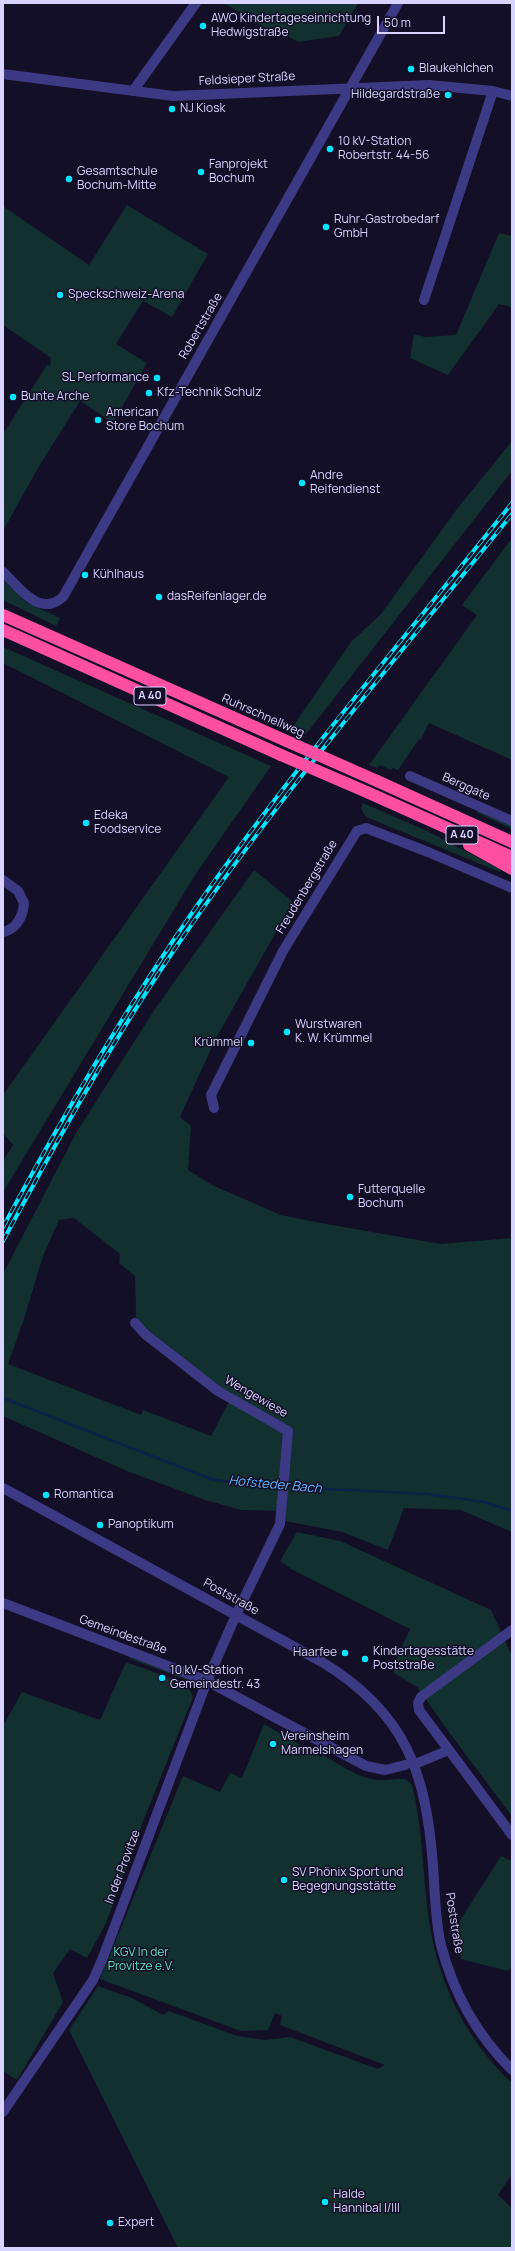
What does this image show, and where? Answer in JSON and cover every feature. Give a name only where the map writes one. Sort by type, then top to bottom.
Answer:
[{"type":"highway","name":"Ruhrschnellweg","points":[[3,615],[512,842]]},
{"type":"highway","name":"A 40","points":[[3,630],[512,857]]},
{"type":"highway","points":[[412,812],[512,869]]},
{"type":"street","points":[[132,91],[196,3]]},
{"type":"street","name":"Robertstraße","points":[[3,572],[36,602],[48,605],[55,604],[63,597],[352,88],[398,3]]},
{"type":"street","name":"Feldsieper Straße","points":[[3,74],[172,96],[429,85],[493,91],[512,96]]},
{"type":"street","points":[[424,300],[493,91]]},
{"type":"street","name":"Berggate","points":[[410,776],[512,822]]},
{"type":"street","name":"Freudenbergstraße","points":[[214,1108],[211,1094],[283,951],[356,831],[366,828],[428,852],[512,888]]},
{"type":"street","points":[[3,880],[18,891],[24,903],[21,917],[15,926],[3,932]]},
{"type":"street","name":"Wengewiese","points":[[135,1323],[145,1334],[218,1391],[288,1430],[280,1524],[236,1615]]},
{"type":"street","name":"Poststraße","points":[[3,1488],[316,1658],[368,1695],[392,1723],[401,1737],[426,1803],[441,1944],[449,1968],[470,2016],[491,2047],[512,2070]]},
{"type":"street","name":"Gemeindestraße","points":[[3,1603],[208,1681],[366,1766],[385,1770],[410,1764]]},
{"type":"street","name":"In der Provitze","points":[[3,2112],[93,1980],[208,1681],[236,1615]]},
{"type":"street","points":[[512,1630],[421,1697],[418,1703],[419,1710],[512,1835]]},
{"type":"street","points":[[410,1764],[449,1750]]},
{"type":"green space","points":[[224,3],[358,3],[339,36],[298,42],[272,27],[270,31]]},
{"type":"green space","points":[[127,205],[208,254],[172,317],[143,301],[116,344],[147,363],[113,423],[80,401],[38,468],[3,531],[3,434],[47,365],[50,366],[51,358],[3,325],[3,206],[89,265]]},
{"type":"green space","points":[[499,233],[512,236],[512,307],[499,304],[448,375],[410,358],[414,334],[425,337],[456,335]]},
{"type":"green space","points":[[512,441],[512,471],[306,734],[291,729],[351,642],[381,614],[457,509]]},
{"type":"green space","points":[[512,538],[512,760],[429,723],[421,740],[419,739],[398,770],[393,768],[391,770],[380,765],[377,768],[369,765],[477,615],[462,605]]},
{"type":"green space","points":[[3,580],[27,603],[58,617],[60,619],[56,626],[3,600]]},
{"type":"green space","points":[[3,647],[271,766],[195,875],[3,1192],[3,1161],[13,1145],[3,1133],[3,1095],[229,777],[3,663]]},
{"type":"green space","points":[[363,803],[429,832],[501,870],[500,872],[366,817],[361,809]]},
{"type":"green space","points":[[478,811],[512,825],[512,829],[476,812]]},
{"type":"green space","points":[[254,870],[293,902],[215,1040],[180,1117],[191,1126],[188,1170],[214,1186],[281,1215],[441,1244],[512,1238],[512,1532],[461,1510],[404,1508],[388,1550],[342,1532],[285,1521],[286,1511],[242,1510],[205,1500],[127,1471],[3,1416],[3,1274],[76,1133],[155,1009]],"holes":[[[74,1218],[120,1254],[119,1263],[135,1276],[136,1320],[232,1396],[211,1436],[143,1410],[141,1415],[8,1364],[24,1319],[43,1256],[59,1220]]]},
{"type":"green space","points":[[297,1532],[340,1541],[491,1610],[512,1656],[512,1816],[417,1687],[394,1673],[394,1664],[410,1629],[293,1570],[280,1561]]},
{"type":"green space","points":[[129,1657],[191,1679],[190,1681],[130,1659]]},
{"type":"green space","points":[[126,1662],[187,1684],[193,1697],[144,1819],[106,1923],[87,1958],[70,1949],[53,1973],[63,2002],[17,2080],[3,2071],[3,1726],[22,1692],[100,1720]]},
{"type":"green space","name":"KGV In der Provitze e.V.","points":[[264,1724],[321,1757],[323,1755],[357,1774],[380,1780],[401,1779],[412,1785],[419,1820],[430,1927],[448,1991],[469,2031],[496,2067],[512,2083],[512,2174],[498,2195],[512,2208],[512,2248],[178,2248],[69,2030],[98,1986],[132,1998],[163,2015],[169,2011],[237,2036],[265,2040],[290,2037],[378,2069],[385,2065],[280,2025],[282,2016],[275,2013],[268,2030],[241,2031],[100,1979],[183,1776],[220,1792],[230,1773],[242,1778]]},
{"type":"green space","points":[[501,1856],[512,1861],[512,1967],[508,1971],[461,1959],[456,1927]]},
{"type":"waterway","name":"Hofsteder Bach","points":[[3,1398],[211,1479],[248,1485],[281,1487]]},
{"type":"waterway","name":"Hofsteder Bach","points":[[286,1487],[428,1494],[484,1502],[512,1511]]},
{"type":"railway","points":[[3,1227],[71,1104],[119,1024],[196,907],[233,855],[311,753],[512,503]]},
{"type":"railway","points":[[3,1241],[45,1163],[111,1048],[183,937],[261,828],[302,775],[512,514]]},
{"type":"place","name":"AWO Kindertageseinrichtung Hedwigstraße","points":[[203,26]]},
{"type":"place","name":"Blaukehlchen","points":[[411,69]]},
{"type":"place","name":"Hildegardstraße","points":[[448,95]]},
{"type":"place","name":"NJ Kiosk","points":[[172,109]]},
{"type":"place","name":"10 kV-Station Robertstr. 44-56","points":[[330,149]]},
{"type":"place","name":"Fanprojekt Bochum","points":[[201,172]]},
{"type":"place","name":"Gesamtschule Bochum-Mitte","points":[[69,179]]},
{"type":"place","name":"Ruhr-Gastrobedarf GmbH","points":[[326,227]]},
{"type":"place","name":"Speckschweiz-Arena","points":[[60,295]]},
{"type":"place","name":"SL Performance","points":[[157,378]]},
{"type":"place","name":"Kfz-Technik Schulz","points":[[149,393]]},
{"type":"place","name":"Bunte Arche","points":[[13,397]]},
{"type":"place","name":"American Store Bochum","points":[[98,420]]},
{"type":"place","name":"Andre Reifendienst","points":[[302,483]]},
{"type":"place","name":"Kühlhaus","points":[[85,575]]},
{"type":"place","name":"dasReifenlager.de","points":[[159,597]]},
{"type":"place","name":"Edeka Foodservice","points":[[86,823]]},
{"type":"place","name":"Wurstwaren K. W. Krümmel","points":[[287,1032]]},
{"type":"place","name":"Krümmel","points":[[251,1043]]},
{"type":"place","name":"Futterquelle Bochum","points":[[350,1197]]},
{"type":"place","name":"Romantica","points":[[46,1495]]},
{"type":"place","name":"Panoptikum","points":[[100,1525]]},
{"type":"place","name":"Haarfee","points":[[345,1653]]},
{"type":"place","name":"Kindertagesstätte Poststraße","points":[[365,1659]]},
{"type":"place","name":"10 kV-Station Gemeindestr. 43","points":[[162,1678]]},
{"type":"place","name":"Vereinsheim Marmelshagen","points":[[273,1744]]},
{"type":"place","name":"SV Phönix Sport und Begegnungsstätte","points":[[284,1880]]},
{"type":"place","name":"Halde Hannibal I/III","points":[[325,2202]]},
{"type":"place","name":"Expert","points":[[110,2223]]}]
